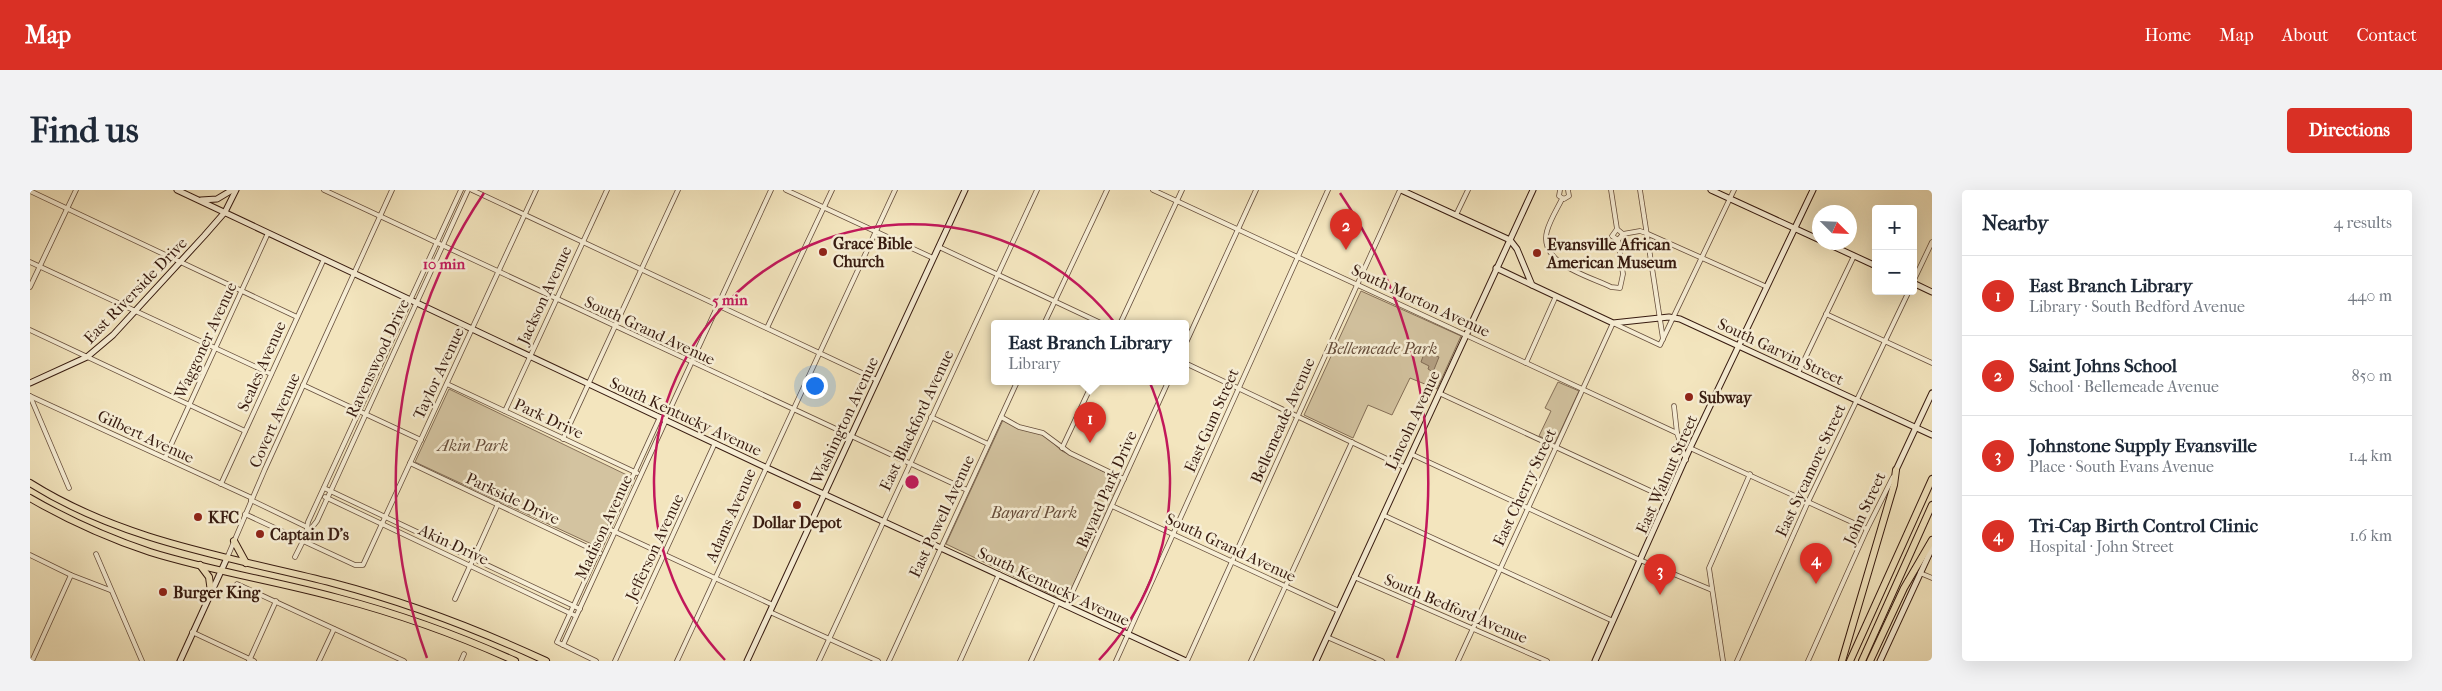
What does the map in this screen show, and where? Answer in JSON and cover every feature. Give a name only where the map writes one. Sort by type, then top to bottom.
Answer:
[{"type":"highway","points":[[1842,661],[1894,486],[1896,470]]},
{"type":"highway","points":[[1850,661],[1932,479]]},
{"type":"highway","points":[[30,483],[91,515],[131,532],[227,558],[334,583],[406,605],[484,633],[546,661]]},
{"type":"highway","points":[[30,498],[107,536],[151,552],[336,597],[395,614],[469,641],[515,661]]},
{"type":"highway","points":[[1862,661],[1932,505]]},
{"type":"highway","points":[[1870,661],[1904,588],[1932,540]]},
{"type":"highway","points":[[234,541],[246,562]]},
{"type":"highway","points":[[200,565],[209,577],[211,592]]},
{"type":"street","points":[[30,287],[76,190]]},
{"type":"street","name":"South Kentucky Avenue","points":[[177,190],[765,467],[1128,634],[1175,659],[1187,661]]},
{"type":"street","points":[[196,199],[217,199],[234,190]]},
{"type":"street","name":"East Riverside Drive","points":[[30,383],[87,357],[136,311],[225,212],[234,190]]},
{"type":"street","name":"South Grand Avenue","points":[[324,190],[691,363],[967,490]]},
{"type":"street","name":"Covert Avenue","points":[[180,661],[392,190]]},
{"type":"street","name":"Ravenswood Drive","points":[[309,527],[327,498],[365,415],[461,190]]},
{"type":"street","points":[[470,190],[877,380]]},
{"type":"street","name":"Ravenswood Drive","points":[[295,557],[359,412],[470,190]]},
{"type":"street","name":"Taylor Avenue","points":[[302,542],[362,566],[536,190]]},
{"type":"street","name":"Jackson Avenue","points":[[505,411],[607,190]]},
{"type":"street","points":[[563,439],[678,190]]},
{"type":"street","name":"Madison Avenue","points":[[664,419],[641,475],[563,645],[558,642],[598,552],[635,472],[664,419],[691,363],[771,190]]},
{"type":"street","points":[[786,190],[933,258]]},
{"type":"street","points":[[768,328],[832,190]]},
{"type":"street","name":"Adams Avenue","points":[[677,661],[765,467],[895,190]]},
{"type":"street","name":"Washington Avenue","points":[[747,661],[965,190]]},
{"type":"street","name":"East Blackford Avenue","points":[[819,661],[1037,190]]},
{"type":"street","points":[[1046,320],[1107,190]]},
{"type":"street","name":"South Morton Avenue","points":[[1153,190],[1677,433]]},
{"type":"street","points":[[1122,320],[1182,190]]},
{"type":"street","points":[[1189,336],[1256,190]]},
{"type":"street","name":"East Gum Street","points":[[1116,661],[1328,190]]},
{"type":"street","points":[[1400,190],[1510,240],[1517,249],[1532,286]]},
{"type":"street","name":"Bellemeade Avenue","points":[[1187,661],[1400,190]]},
{"type":"street","points":[[1456,215],[1468,190]]},
{"type":"street","name":"Lincoln Avenue","points":[[1316,661],[1533,190]]},
{"type":"street","points":[[1560,190],[1558,196],[1562,199]]},
{"type":"street","points":[[1562,199],[1568,198],[1568,190]]},
{"type":"street","points":[[1562,199],[1546,236],[1550,253],[1558,262],[1611,287],[1620,288],[1623,274],[1618,240],[1612,236],[1616,229],[1611,190]]},
{"type":"street","points":[[1640,190],[1663,339]]},
{"type":"street","points":[[1711,190],[1812,236]]},
{"type":"street","points":[[1496,268],[1660,344],[1734,190]]},
{"type":"street","name":"East Walnut Street","points":[[1595,661],[1690,448],[1813,190]]},
{"type":"street","points":[[30,192],[297,316]]},
{"type":"street","points":[[1616,229],[1623,234]]},
{"type":"street","points":[[1618,240],[1623,234],[1640,231],[1768,287]]},
{"type":"street","name":"Waggoner Avenue","points":[[165,458],[268,233]]},
{"type":"street","points":[[1917,274],[1932,242]]},
{"type":"street","points":[[939,246],[1095,320]]},
{"type":"street","points":[[1841,250],[1872,264]]},
{"type":"street","points":[[1798,373],[1854,256]]},
{"type":"street","name":"Seales Avenue","points":[[221,484],[324,259]]},
{"type":"street","points":[[30,262],[271,374]]},
{"type":"street","points":[[1917,284],[1932,292]]},
{"type":"street","name":"East Sycamore Street","points":[[1737,661],[1808,502],[1907,295]]},
{"type":"street","points":[[1526,363],[1556,296]]},
{"type":"street","points":[[1826,314],[1932,363]]},
{"type":"street","name":"South Garvin Street","points":[[1613,323],[1674,317],[1932,435]]},
{"type":"street","name":"East Cherry Street","points":[[1458,661],[1613,323]]},
{"type":"street","points":[[30,330],[245,431]]},
{"type":"street","points":[[1189,365],[1404,467]]},
{"type":"street","name":"Park Drive","points":[[447,384],[641,475]]},
{"type":"street","points":[[303,385],[421,440]]},
{"type":"street","name":"East Powell Avenue","points":[[889,661],[1016,385]]},
{"type":"street","points":[[1062,448],[1092,385]]},
{"type":"street","name":"Bayard Park Drive","points":[[1066,606],[1167,385]]},
{"type":"street","points":[[1439,393],[1668,499]]},
{"type":"street","name":"John Street","points":[[1808,661],[1867,529],[1932,393]]},
{"type":"street","points":[[30,396],[69,488]]},
{"type":"street","name":"Gilbert Avenue","points":[[30,396],[221,484],[309,527]]},
{"type":"street","points":[[1674,406],[1677,433],[1686,460]]},
{"type":"street","points":[[931,417],[988,444]]},
{"type":"street","points":[[1001,417],[1023,428],[1043,433],[1062,448],[1124,479]]},
{"type":"street","points":[[1251,661],[1352,442]]},
{"type":"street","name":"Jefferson Avenue","points":[[615,661],[715,443]]},
{"type":"street","points":[[1690,448],[1867,529]]},
{"type":"street","points":[[1411,454],[1640,560],[1712,590]]},
{"type":"street","name":"Parkside Drive","points":[[410,463],[604,555]]},
{"type":"street","points":[[1723,661],[1709,568],[1750,474]]},
{"type":"street","name":"Akin Drive","points":[[324,488],[580,609]]},
{"type":"street","name":"Akin Drive","points":[[321,495],[576,616]]},
{"type":"street","points":[[454,599],[498,504]]},
{"type":"street","name":"South Grand Avenue","points":[[1112,506],[1338,611]]},
{"type":"street","points":[[245,514],[302,542]]},
{"type":"street","points":[[1382,516],[1613,621]]},
{"type":"street","points":[[609,529],[772,606]]},
{"type":"street","points":[[1880,661],[1932,548]]},
{"type":"street","points":[[96,554],[142,661]]},
{"type":"street","points":[[30,555],[71,575],[110,590]]},
{"type":"street","points":[[1920,573],[1932,578]]},
{"type":"street","points":[[960,661],[999,574]]},
{"type":"street","points":[[32,661],[71,575]]},
{"type":"street","name":"South Bedford Avenue","points":[[1354,577],[1547,661]]},
{"type":"street","points":[[237,584],[404,661]]},
{"type":"street","points":[[192,632],[251,660],[276,601]]},
{"type":"street","points":[[1031,661],[1058,602]]},
{"type":"street","points":[[770,612],[878,661]]},
{"type":"street","points":[[319,661],[334,628]]},
{"type":"street","points":[[1327,637],[1382,661]]},
{"type":"street","points":[[563,645],[596,661]]},
{"type":"street","points":[[461,661],[464,654]]},
{"type":"green space","name":"Bellemeade Park","points":[[1361,291],[1461,336],[1437,389],[1410,378],[1392,415],[1368,405],[1353,438],[1304,415]]},
{"type":"green space","points":[[1558,382],[1579,391],[1555,443],[1539,436],[1551,411],[1545,408]]},
{"type":"green space","name":"Akin Park","points":[[449,389],[631,477],[598,547],[415,462]]},
{"type":"green space","name":"Bayard Park","points":[[1003,420],[1044,435],[1062,451],[1121,480],[1071,590],[1057,597],[946,544]]},
{"type":"shaded area","points":[[1425,351],[1439,357],[1433,372],[1428,369],[1429,366],[1421,362]]},
{"type":"place","name":"Saint Johns School","points":[[1346,250]]},
{"type":"place","name":"Grace Bible Church","points":[[823,252]]},
{"type":"place","name":"Evansville African American Museum","points":[[1537,253]]},
{"type":"place","name":"Subway","points":[[1689,397]]},
{"type":"place","name":"East Branch Library","points":[[1090,443]]},
{"type":"place","name":"Dollar Depot","points":[[797,505]]},
{"type":"place","name":"KFC","points":[[198,517]]},
{"type":"place","name":"Captain D's","points":[[260,534]]},
{"type":"place","name":"Tri-Cap Birth Control Clinic","points":[[1816,584]]},
{"type":"place","name":"Burger King","points":[[163,592]]},
{"type":"place","name":"Johnstone Supply Evansville","points":[[1660,595]]}]
